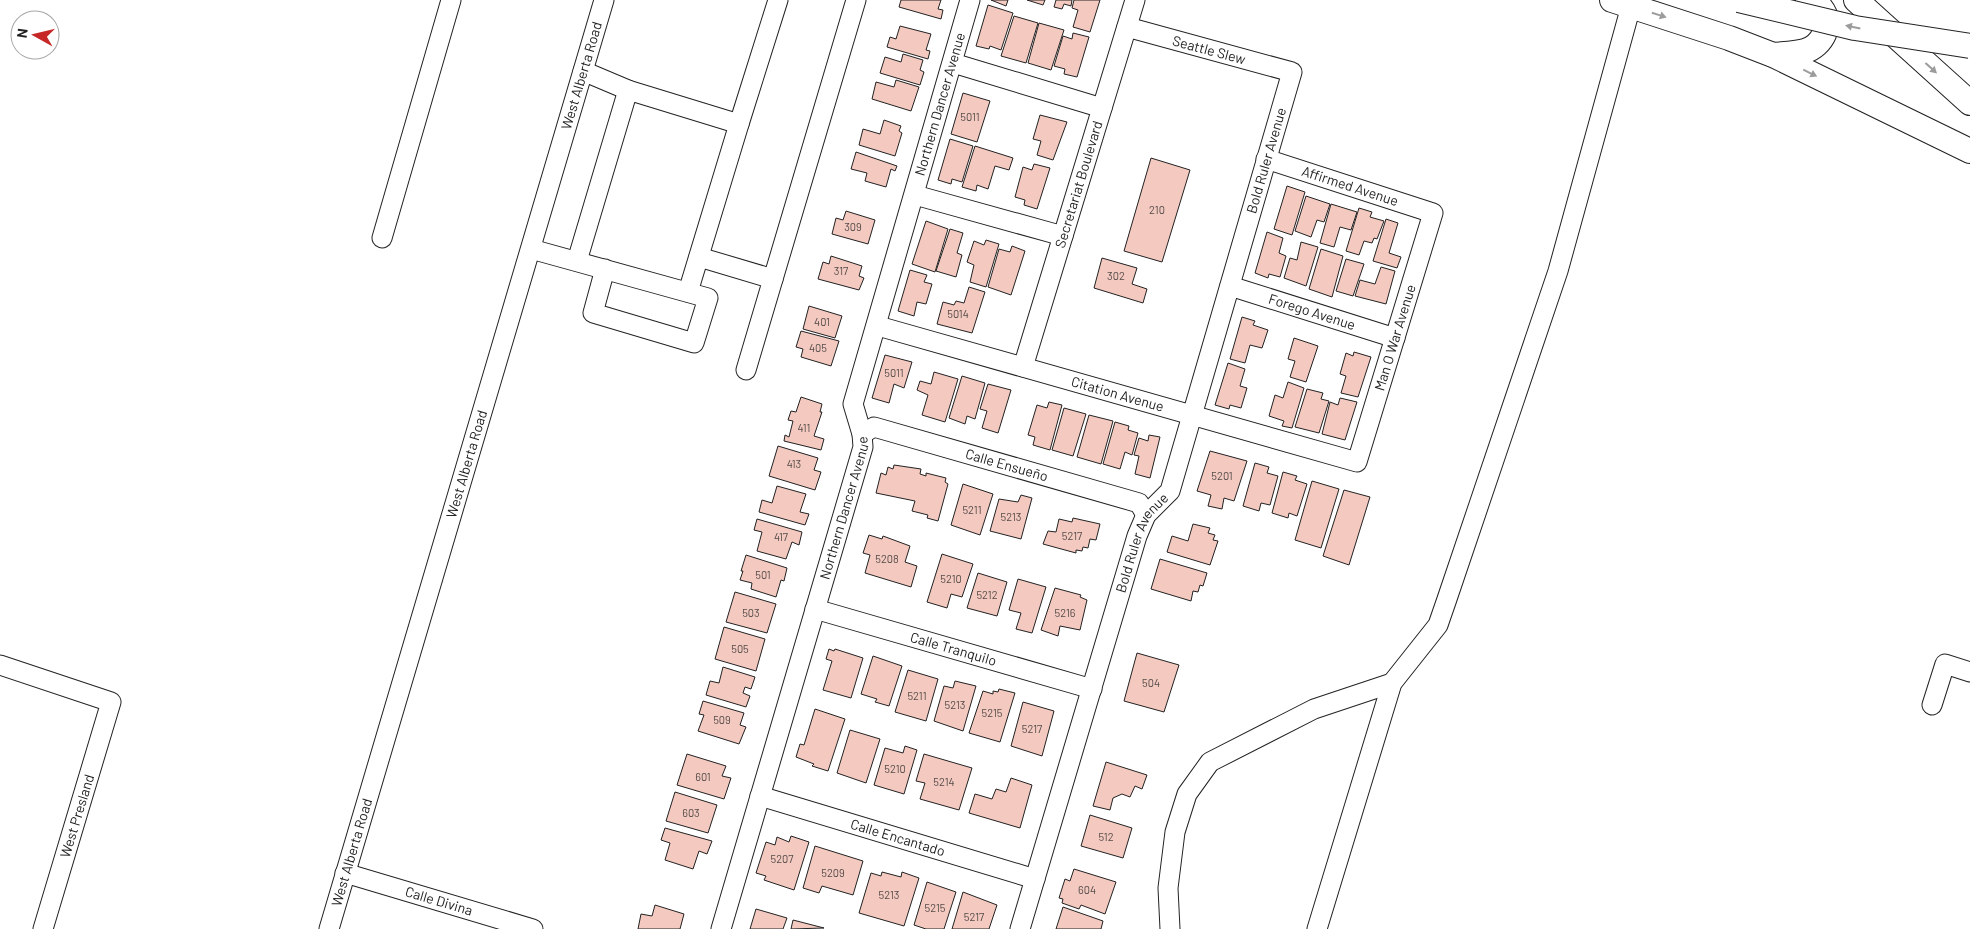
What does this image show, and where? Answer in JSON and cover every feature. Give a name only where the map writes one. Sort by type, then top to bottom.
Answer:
[{"type":"main road","points":[[1739,0],[1855,28],[1970,46]]},
{"type":"main road","points":[[1773,55],[1805,51],[1818,43],[1826,29],[1827,19],[1820,7],[1808,0]]},
{"type":"main road","points":[[1856,0],[1970,103]]},
{"type":"main road","points":[[1625,2],[1773,55],[1970,151]]},
{"type":"street","points":[[382,238],[451,0]]},
{"type":"street","name":"West Alberta Road","points":[[329,929],[604,0]]},
{"type":"street","points":[[688,292],[778,0]]},
{"type":"street","points":[[746,370],[856,0]]},
{"type":"street","name":"Northern Dancer Avenue","points":[[721,929],[863,447],[862,434],[853,404],[878,326],[970,0]]},
{"type":"street","name":"Secretariat Boulevard","points":[[1023,367],[1135,0]]},
{"type":"street","points":[[1317,929],[1392,683],[1438,625],[1558,271],[1625,2]]},
{"type":"street","name":"Seattle Slew","points":[[1127,27],[1292,72]]},
{"type":"street","points":[[952,63],[1102,108]]},
{"type":"street","points":[[583,71],[628,90],[739,124]]},
{"type":"street","name":"Bold Ruler Avenue","points":[[1020,929],[1138,536],[1146,516],[1170,491],[1292,72]]},
{"type":"street","points":[[577,261],[628,90]]},
{"type":"street","name":"Affirmed Avenue","points":[[1266,159],[1433,213]]},
{"type":"street","points":[[915,195],[1063,236]]},
{"type":"street","name":"Man O War Avenue","points":[[1357,462],[1433,213]]},
{"type":"street","points":[[531,249],[577,261],[708,298],[694,343],[593,313],[605,269]]},
{"type":"street","points":[[699,257],[773,279]]},
{"type":"street","name":"Forego Avenue","points":[[1230,286],[1395,338]]},
{"type":"street","name":"Citation Avenue","points":[[878,326],[1357,462]]},
{"type":"street","name":"Calle Ensueño","points":[[862,434],[874,427],[1139,503],[1146,516]]},
{"type":"street","name":"Calle Tranquilo","points":[[815,609],[1092,689]]},
{"type":"street","points":[[1932,705],[1945,664],[1970,672]]},
{"type":"street","name":"West Presland","points":[[0,665],[111,702],[42,929]]},
{"type":"street","points":[[1170,929],[1168,888],[1175,832],[1187,794],[1210,762],[1314,709],[1392,683]]},
{"type":"street","name":"Calle Encantado","points":[[760,796],[1035,879]]},
{"type":"street","name":"Calle Divina","points":[[345,873],[483,922],[533,929]]},
{"type":"building","points":[[901,0],[941,0],[938,9],[943,10],[941,19],[899,7]]},
{"type":"building","points":[[991,0],[1008,0],[1006,6]]},
{"type":"building","points":[[1027,0],[1045,0],[1043,5]]},
{"type":"building","points":[[1056,0],[1072,0],[1071,6],[1064,4],[1062,9],[1054,7]]},
{"type":"building","points":[[1074,0],[1100,0],[1090,32],[1073,27],[1078,10],[1072,8]]},
{"type":"building","points":[[988,5],[1013,13],[1001,50],[990,46],[989,49],[976,46]]},
{"type":"building","points":[[1014,16],[1038,23],[1026,63],[1001,56]]},
{"type":"building","points":[[1039,23],[1064,30],[1051,70],[1028,63]]},
{"type":"building","points":[[900,26],[931,34],[926,50],[930,51],[928,59],[887,47],[890,37],[896,39]]},
{"type":"building","points":[[1073,33],[1089,37],[1077,77],[1064,74],[1065,69],[1054,66],[1063,36],[1072,39]]},
{"type":"building","points":[[903,54],[923,60],[920,70],[924,72],[920,85],[880,73],[885,57],[901,62]]},
{"type":"building","points":[[896,80],[919,87],[911,111],[872,99],[876,82],[894,87]]},
{"type":"building","points":[[963,93],[990,101],[977,142],[951,134]]},
{"type":"building","points":[[1040,115],[1067,122],[1053,160],[1037,155],[1041,141],[1033,139]]},
{"type":"building","points":[[884,120],[901,126],[899,131],[902,133],[895,156],[859,145],[863,129],[880,134]]},
{"type":"building","points":[[950,139],[973,146],[962,182],[952,179],[951,184],[938,180]]},
{"type":"building","points":[[975,146],[1013,158],[1009,170],[995,166],[988,189],[977,185],[976,191],[962,187]]},
{"type":"building","points":[[856,152],[897,166],[895,171],[891,169],[886,187],[865,181],[867,173],[851,169]]},
{"type":"building","points":[[1151,158],[1190,170],[1162,262],[1124,251]]},
{"type":"building","points":[[1034,164],[1050,168],[1037,209],[1024,205],[1025,200],[1015,197],[1023,167],[1032,170]]},
{"type":"building","points":[[1287,186],[1305,192],[1292,235],[1274,229]]},
{"type":"building","points":[[1306,196],[1330,204],[1324,222],[1317,220],[1311,237],[1295,231]]},
{"type":"building","points":[[1331,204],[1357,212],[1351,230],[1340,227],[1334,247],[1320,243]]},
{"type":"building","points":[[1359,208],[1372,212],[1370,217],[1384,221],[1377,239],[1374,238],[1372,243],[1364,241],[1359,255],[1346,251]]},
{"type":"building","points":[[846,211],[875,220],[868,244],[832,234],[836,218],[843,220]]},
{"type":"building","points":[[1386,219],[1398,223],[1389,253],[1401,257],[1397,268],[1373,261]]},
{"type":"building","points":[[926,221],[948,229],[935,272],[912,264]]},
{"type":"building","points":[[950,229],[963,233],[957,253],[962,255],[956,277],[936,271]]},
{"type":"building","points":[[1267,232],[1283,238],[1279,253],[1286,256],[1280,277],[1269,274],[1268,278],[1255,273]]},
{"type":"building","points":[[986,240],[999,244],[986,287],[970,282],[974,265],[967,262],[974,241],[984,245]]},
{"type":"building","points":[[1301,242],[1318,247],[1306,286],[1284,278],[1290,258],[1297,260]]},
{"type":"building","points":[[1012,246],[1025,251],[1011,295],[988,287],[999,249],[1010,252]]},
{"type":"building","points":[[1321,249],[1343,256],[1332,297],[1309,289]]},
{"type":"building","points":[[831,256],[862,266],[859,276],[864,278],[859,290],[818,279],[823,262],[829,264]]},
{"type":"building","points":[[1102,258],[1137,268],[1132,284],[1147,289],[1143,303],[1094,288]]},
{"type":"building","points":[[1346,259],[1364,264],[1353,296],[1336,291]]},
{"type":"building","points":[[1381,267],[1395,271],[1386,304],[1355,296],[1360,280],[1375,284]]},
{"type":"building","points":[[910,270],[927,275],[924,282],[932,284],[926,304],[917,302],[914,316],[898,311]]},
{"type":"building","points":[[969,287],[985,292],[972,333],[937,324],[943,302],[954,305],[956,301],[964,303]]},
{"type":"building","points":[[809,306],[842,316],[835,338],[803,329]]},
{"type":"building","points":[[1242,317],[1255,321],[1253,325],[1268,330],[1262,348],[1250,345],[1245,363],[1230,359]]},
{"type":"building","points":[[801,331],[839,341],[831,366],[801,357],[803,349],[796,347]]},
{"type":"building","points":[[1294,338],[1318,346],[1306,382],[1290,377],[1295,361],[1288,359]]},
{"type":"building","points":[[1354,352],[1371,357],[1358,397],[1341,393],[1346,376],[1340,374],[1346,353],[1353,356]]},
{"type":"building","points":[[885,355],[912,362],[904,388],[894,384],[889,403],[872,398]]},
{"type":"building","points":[[1228,363],[1245,369],[1240,386],[1247,388],[1241,408],[1230,405],[1229,409],[1215,405]]},
{"type":"building","points":[[934,372],[958,379],[945,422],[922,415],[928,395],[917,390],[920,381],[931,384]]},
{"type":"building","points":[[962,376],[985,383],[975,419],[967,416],[965,424],[949,418]]},
{"type":"building","points":[[1288,382],[1304,388],[1292,428],[1282,426],[1284,421],[1269,416],[1275,395],[1283,398]]},
{"type":"building","points":[[988,384],[1011,390],[998,433],[982,428],[987,411],[980,409]]},
{"type":"building","points":[[1307,389],[1323,393],[1321,399],[1329,401],[1319,433],[1295,427]]},
{"type":"building","points":[[801,397],[822,404],[820,412],[822,412],[814,436],[824,439],[821,450],[784,441],[785,435],[789,437],[793,421],[788,420],[791,411],[796,412]]},
{"type":"building","points":[[1340,398],[1357,402],[1345,440],[1322,434],[1330,402],[1338,405]]},
{"type":"building","points":[[1049,402],[1062,405],[1050,450],[1033,445],[1035,437],[1028,435],[1037,405],[1047,408]]},
{"type":"building","points":[[1064,408],[1086,414],[1073,456],[1052,450]]},
{"type":"building","points":[[1089,415],[1113,421],[1101,464],[1077,457]]},
{"type":"building","points":[[1115,422],[1129,426],[1128,430],[1138,433],[1132,455],[1125,452],[1120,469],[1103,464]]},
{"type":"building","points":[[1149,435],[1160,437],[1150,478],[1135,474],[1139,456],[1134,455],[1139,438],[1148,441]]},
{"type":"building","points":[[778,446],[818,458],[814,470],[821,472],[815,490],[769,476]]},
{"type":"building","points":[[1210,451],[1247,461],[1234,501],[1224,498],[1222,509],[1208,506],[1211,495],[1197,491]]},
{"type":"building","points":[[1255,463],[1269,467],[1267,473],[1278,476],[1270,505],[1261,503],[1259,511],[1243,506]]},
{"type":"building","points":[[894,465],[921,469],[920,474],[926,476],[926,473],[946,478],[945,482],[948,484],[938,521],[927,518],[928,515],[912,511],[915,501],[876,493],[881,473],[886,475],[888,467],[893,469]]},
{"type":"building","points":[[1283,472],[1297,476],[1295,480],[1307,484],[1297,516],[1289,513],[1288,518],[1272,513]]},
{"type":"building","points":[[1312,481],[1339,489],[1321,548],[1295,540]]},
{"type":"building","points":[[963,484],[993,494],[980,535],[951,525]]},
{"type":"building","points":[[777,486],[806,494],[800,512],[809,514],[805,525],[759,512],[762,500],[772,503]]},
{"type":"building","points":[[1344,490],[1370,497],[1349,565],[1323,556]]},
{"type":"building","points":[[1021,495],[1032,498],[1021,539],[990,531],[999,499],[1018,502]]},
{"type":"building","points":[[1073,518],[1100,524],[1096,540],[1090,539],[1088,548],[1083,547],[1082,551],[1076,550],[1076,553],[1043,544],[1048,531],[1056,532],[1059,519],[1072,522]]},
{"type":"building","points":[[757,519],[802,532],[799,545],[792,542],[786,559],[757,551],[762,532],[754,530]]},
{"type":"building","points":[[1193,524],[1210,528],[1208,533],[1215,535],[1213,540],[1218,541],[1210,565],[1167,552],[1172,536],[1188,541]]},
{"type":"building","points":[[869,535],[882,539],[883,536],[910,546],[905,562],[917,566],[911,587],[865,573],[870,555],[863,553]]},
{"type":"building","points":[[942,554],[973,564],[962,597],[951,594],[947,608],[927,602]]},
{"type":"building","points":[[746,555],[787,568],[784,581],[781,580],[776,597],[751,589],[752,583],[740,580]]},
{"type":"building","points":[[1160,559],[1207,573],[1203,586],[1200,585],[1198,592],[1193,591],[1191,601],[1151,589]]},
{"type":"building","points":[[978,573],[1007,582],[997,616],[967,608]]},
{"type":"building","points":[[1018,579],[1046,587],[1032,633],[1016,629],[1021,613],[1009,610]]},
{"type":"building","points":[[1055,588],[1081,595],[1080,597],[1087,600],[1080,630],[1060,626],[1058,636],[1041,630]]},
{"type":"building","points":[[735,592],[776,604],[767,633],[726,622]]},
{"type":"building","points":[[724,627],[765,639],[756,671],[715,659]]},
{"type":"building","points":[[829,649],[834,651],[835,649],[863,658],[851,698],[823,690],[832,661],[826,659]]},
{"type":"building","points":[[1137,653],[1179,665],[1164,712],[1124,701]]},
{"type":"building","points":[[873,656],[902,666],[889,706],[875,702],[877,699],[861,694]]},
{"type":"building","points":[[723,667],[755,677],[751,689],[745,687],[743,693],[750,696],[746,707],[706,695],[710,681],[719,683]]},
{"type":"building","points":[[908,670],[938,679],[926,721],[895,712]]},
{"type":"building","points":[[955,681],[976,686],[963,731],[934,721],[944,686],[953,688]]},
{"type":"building","points":[[999,689],[1015,693],[1000,742],[969,733],[983,691],[993,694],[993,691],[998,692]]},
{"type":"building","points":[[703,701],[744,713],[740,725],[746,727],[739,744],[698,731],[704,715],[699,714]]},
{"type":"building","points":[[1023,702],[1054,711],[1042,756],[1011,746]]},
{"type":"building","points":[[815,709],[845,719],[828,771],[812,766],[814,764],[796,757],[800,744],[804,745]]},
{"type":"building","points":[[850,730],[880,739],[866,783],[837,773]]},
{"type":"building","points":[[905,746],[917,750],[904,794],[874,785],[885,748],[903,753]]},
{"type":"building","points":[[687,754],[726,766],[722,776],[731,778],[724,799],[677,785]]},
{"type":"building","points":[[924,754],[972,768],[959,810],[920,799],[925,783],[916,781]]},
{"type":"building","points":[[1106,762],[1147,775],[1142,789],[1135,786],[1130,797],[1122,794],[1113,798],[1110,810],[1093,806]]},
{"type":"building","points":[[1011,778],[1032,785],[1020,828],[969,813],[975,794],[992,799],[996,789],[1006,792]]},
{"type":"building","points":[[675,792],[717,805],[708,833],[666,821]]},
{"type":"building","points":[[1090,815],[1132,828],[1123,858],[1081,846]]},
{"type":"building","points":[[665,828],[712,841],[707,854],[699,851],[693,869],[665,860],[670,843],[661,840]]},
{"type":"building","points":[[791,836],[809,842],[794,890],[764,880],[766,876],[756,873],[766,842],[775,845],[777,837],[789,842]]},
{"type":"building","points":[[815,846],[863,861],[853,895],[822,886],[819,893],[803,888]]},
{"type":"building","points":[[1074,869],[1116,882],[1105,914],[1081,905],[1079,909],[1062,903],[1063,899],[1059,898],[1065,879],[1070,881]]},
{"type":"building","points":[[882,872],[901,877],[902,872],[919,878],[904,926],[859,913],[871,873],[881,876]]},
{"type":"building","points":[[927,882],[956,892],[944,929],[926,929],[914,925]]},
{"type":"building","points":[[963,892],[997,905],[989,929],[952,929]]},
{"type":"building","points":[[655,905],[684,914],[680,929],[638,929],[641,914],[652,916]]},
{"type":"building","points":[[1063,907],[1103,921],[1101,929],[1056,929]]},
{"type":"building","points":[[756,909],[787,918],[783,929],[750,929]]},
{"type":"building","points":[[793,920],[824,928],[791,929]]}]
